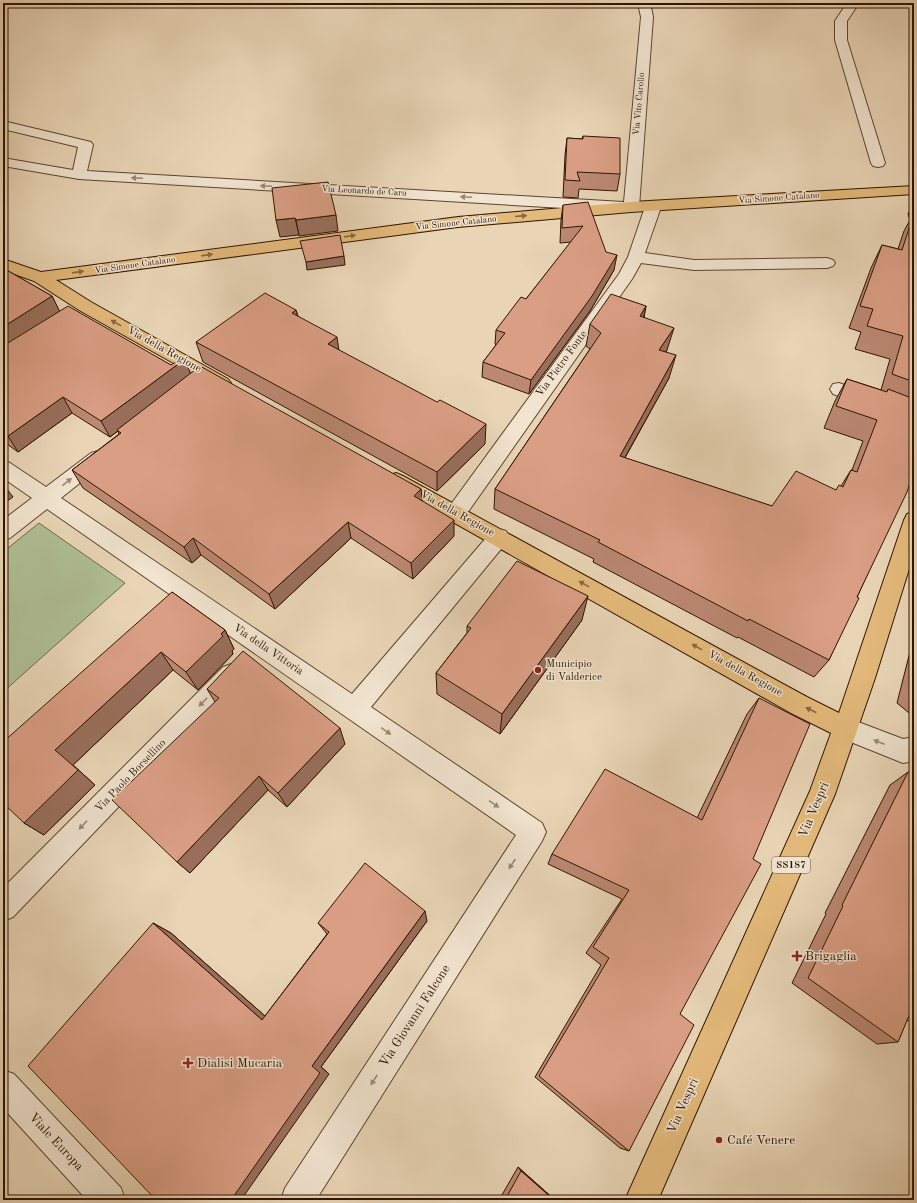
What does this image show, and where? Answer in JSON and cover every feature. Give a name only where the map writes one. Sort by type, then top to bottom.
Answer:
[{"type":"main road","name":"Via Simone Catalano","points":[[3,264],[40,278],[458,222],[631,207],[653,207],[914,190]]},
{"type":"main road","name":"Via della Regione","points":[[40,278],[79,310],[241,393]]},
{"type":"main road","name":"Via della Regione","points":[[378,471],[845,728]]},
{"type":"main road","name":"Via Vespri","points":[[641,1200],[822,794],[914,520]]},
{"type":"street","name":"Via Vito Carollo","points":[[631,207],[647,17],[646,8],[641,3]]},
{"type":"street","points":[[853,3],[841,21],[841,40],[878,163]]},
{"type":"street","points":[[3,125],[86,145],[79,175]]},
{"type":"street","name":"Via Leonardo de Caro","points":[[3,162],[79,175],[631,207]]},
{"type":"street","name":"Via Pietro Fonte","points":[[456,513],[626,275],[636,256],[653,207]]},
{"type":"street","points":[[636,256],[694,265],[827,263]]},
{"type":"street","points":[[188,388],[206,374]]},
{"type":"street","points":[[839,389],[914,418]]},
{"type":"street","points":[[3,532],[114,445]]},
{"type":"street","name":"Via della Vittoria","points":[[3,468],[533,832]]},
{"type":"street","name":"Via della Regione","points":[[354,709],[499,537]]},
{"type":"street","name":"Via Paolo Borsellino","points":[[3,907],[260,644]]},
{"type":"street","points":[[845,728],[903,751],[914,749]]},
{"type":"street","name":"Via Giovanni Falcone","points":[[297,1200],[533,832]]},
{"type":"street","name":"Viale Europa","points":[[3,1085],[109,1200]]},
{"type":"green space","points":[[39,523],[125,583],[3,692],[3,552]]},
{"type":"building","points":[[583,136],[620,138],[620,174],[577,172],[580,181],[565,180],[567,138],[583,139]]},
{"type":"building","points":[[328,182],[336,215],[296,220],[295,218],[276,220],[272,188]]},
{"type":"building","points":[[588,202],[606,252],[617,255],[592,296],[531,380],[483,362],[505,333],[496,330],[521,297],[526,299],[583,226],[562,228],[563,205]]},
{"type":"building","points":[[914,213],[914,382],[892,374],[903,336],[867,326],[873,309],[860,306],[882,245],[902,250]]},
{"type":"building","points":[[340,235],[344,256],[306,262],[300,241]]},
{"type":"building","points":[[3,268],[52,296],[3,327]]},
{"type":"building","points":[[265,293],[296,310],[292,313],[337,337],[328,344],[437,402],[440,400],[486,424],[437,472],[196,342]]},
{"type":"building","points":[[611,294],[646,306],[640,316],[674,328],[659,350],[676,355],[620,456],[772,506],[796,471],[836,490],[839,485],[843,487],[851,470],[857,472],[877,420],[836,406],[847,379],[887,392],[888,389],[914,399],[914,470],[907,492],[829,660],[749,619],[748,621],[598,542],[600,540],[495,489],[601,333],[590,324]]},
{"type":"building","points":[[68,306],[171,365],[182,358],[185,359],[101,421],[63,397],[8,436],[3,433],[3,346]]},
{"type":"building","points":[[200,366],[421,489],[414,496],[454,520],[411,563],[348,522],[269,594],[193,538],[184,547],[72,470],[121,433],[117,430]]},
{"type":"building","points":[[517,561],[588,596],[502,714],[436,673],[471,628],[467,626]]},
{"type":"building","points":[[172,592],[225,630],[221,634],[223,636],[186,672],[161,652],[55,750],[78,770],[24,823],[3,803],[3,742]]},
{"type":"building","points":[[243,651],[340,728],[278,793],[259,776],[177,862],[112,800],[219,698],[207,689]]},
{"type":"building","points":[[759,698],[810,724],[753,859],[761,864],[680,1014],[694,1025],[629,1151],[539,1076],[609,958],[593,947],[629,890],[552,854],[605,769],[702,820]]},
{"type":"building","points":[[914,770],[914,1007],[913,1006],[898,1042],[808,978],[843,906],[842,905],[908,772]]},
{"type":"building","name":"Dialisi Mucaria","points":[[365,863],[425,911],[312,1066],[320,1073],[231,1200],[156,1200],[28,1066],[153,923],[262,1020],[329,932],[318,923]]},
{"type":"building","points":[[521,1171],[554,1200],[505,1200]]},
{"type":"place","name":"Municipio di Valderice","points":[[538,670]]},
{"type":"place","name":"Brigaglia","points":[[797,956]]},
{"type":"place","name":"Dialisi Mucaria","points":[[188,1063]]},
{"type":"place","name":"Café Venere","points":[[719,1140]]}]
